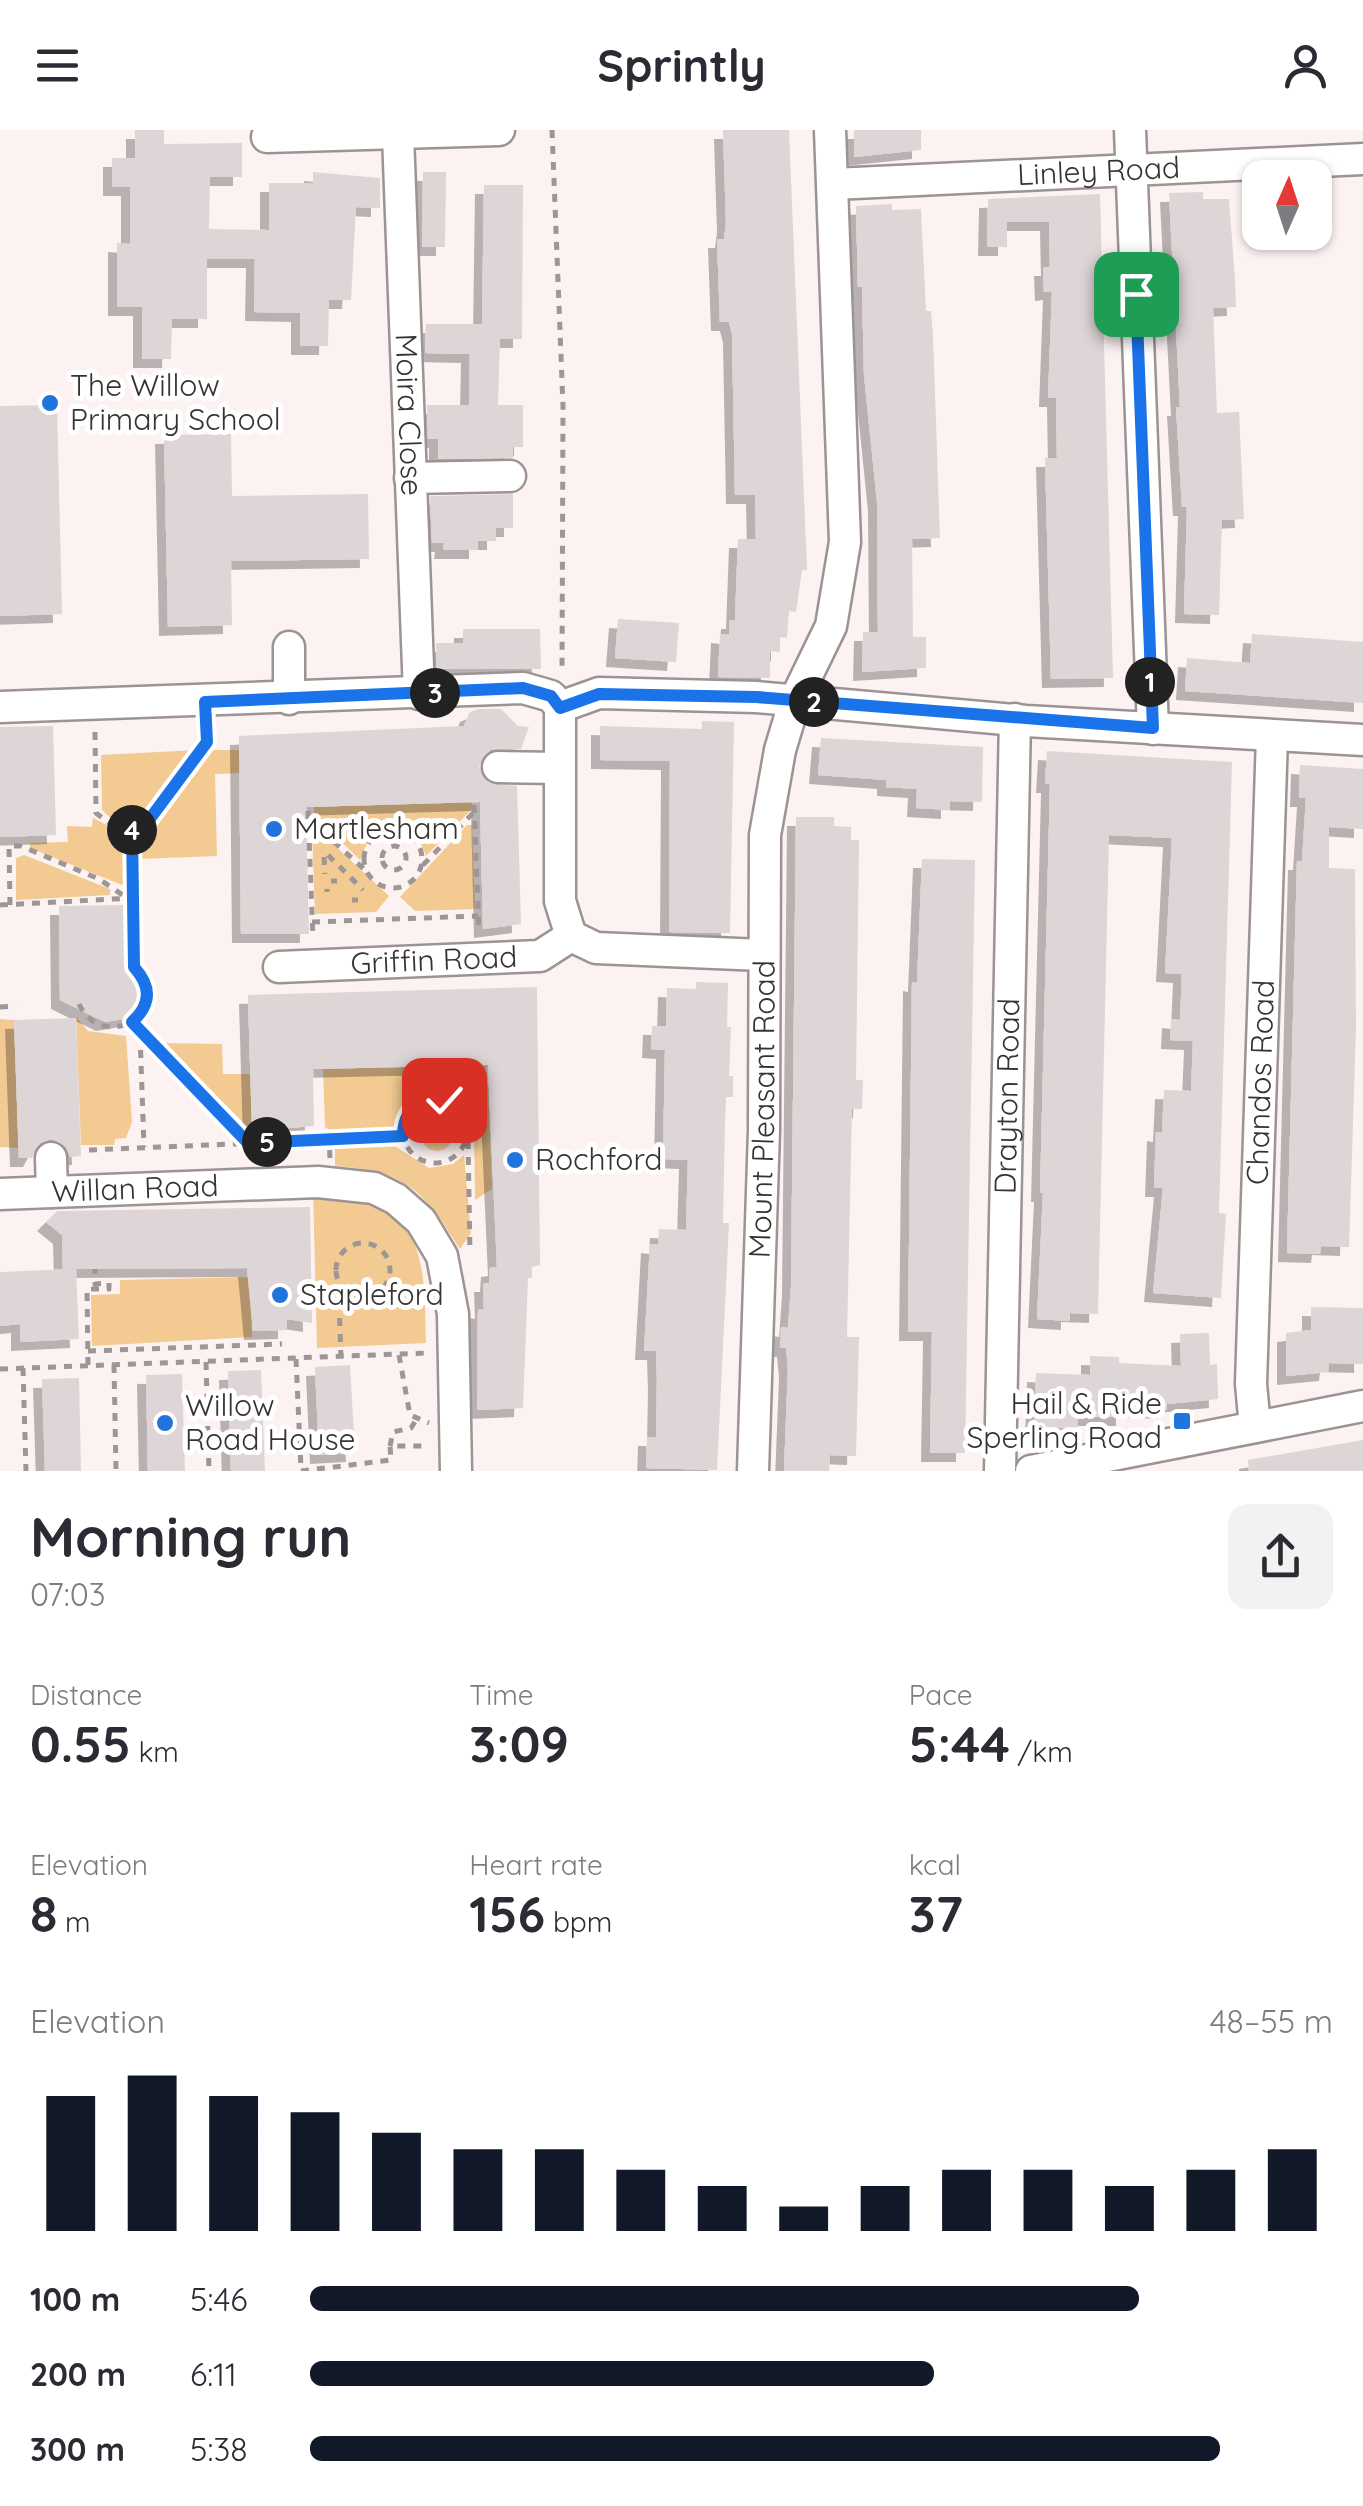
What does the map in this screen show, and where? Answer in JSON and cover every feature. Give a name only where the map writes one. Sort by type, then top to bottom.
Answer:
[{"type":"street","points":[[267,136],[499,130]]},
{"type":"street","name":"Mount Pleasant Road","points":[[754,1471],[764,1130],[765,835],[780,750],[795,700],[831,626],[845,542],[830,130]]},
{"type":"street","points":[[1130,130],[1153,728]]},
{"type":"street","name":"Moira Close","points":[[398,135],[419,694]]},
{"type":"street","name":"Linley Road","points":[[834,184],[1363,159]]},
{"type":"street","points":[[410,478],[510,476]]},
{"type":"street","points":[[289,647],[289,699]]},
{"type":"street","points":[[0,706],[205,702],[523,688],[556,702],[599,694],[756,697],[1021,720],[1363,740]]},
{"type":"street","points":[[756,697],[780,750]]},
{"type":"street","points":[[556,702],[560,901],[571,936],[596,948],[762,955]]},
{"type":"street","name":"Drayton Road","points":[[1000,1471],[1021,720]]},
{"type":"street","name":"Chandos Road","points":[[1255,1428],[1251,1384],[1272,736]]},
{"type":"street","points":[[498,767],[560,768]]},
{"type":"street","name":"Griffin Road","points":[[279,967],[540,956],[571,936]]},
{"type":"street","points":[[51,1158],[52,1192]]},
{"type":"street","name":"Willan Road","points":[[0,1194],[330,1182],[374,1188],[396,1198],[420,1222],[442,1256],[455,1350],[456,1447]]},
{"type":"street","points":[[1030,1471],[1363,1406]]},
{"type":"path","points":[[552,130],[562,406],[562,678],[556,702]]},
{"type":"path","points":[[561,667],[578,676]]},
{"type":"path","points":[[95,704],[96,813],[113,826],[132,830],[149,820],[207,742],[205,702]]},
{"type":"path","points":[[312,825],[381,885],[394,888],[409,883],[474,808],[480,958]]},
{"type":"path","points":[[308,811],[312,825],[314,966]]},
{"type":"path","points":[[79,1004],[100,1026],[132,1022],[144,1009],[146,982],[134,967],[132,830]]},
{"type":"path","points":[[367,872],[365,857],[375,837],[392,830],[410,835],[422,858],[421,868]]},
{"type":"path","points":[[365,857],[382,857],[392,846],[392,830]]},
{"type":"path","points":[[10,905],[9,846],[21,846],[99,879],[130,898]]},
{"type":"path","points":[[392,846],[399,846],[405,858]]},
{"type":"path","points":[[325,874],[326,856],[363,890]]},
{"type":"path","points":[[382,857],[389,870],[394,870]]},
{"type":"path","points":[[394,888],[394,870],[405,858],[422,858]]},
{"type":"path","points":[[348,877],[360,865]]},
{"type":"path","points":[[0,906],[130,898]]},
{"type":"path","points":[[312,922],[478,916]]},
{"type":"path","points":[[0,1007],[16,1006]]},
{"type":"path","points":[[132,1022],[248,1143]]},
{"type":"path","points":[[140,1031],[144,1147]]},
{"type":"path","points":[[462,1112],[488,1076]]},
{"type":"path","points":[[442,1256],[472,1253],[468,1136],[462,1112],[444,1100],[423,1100],[407,1115],[403,1136],[412,1154],[430,1163],[458,1154],[468,1136]]},
{"type":"path","points":[[89,1150],[403,1136]]},
{"type":"path","points":[[329,1140],[330,1182]]},
{"type":"path","points":[[341,1358],[339,1302],[344,1289],[336,1274],[344,1250],[360,1242],[383,1251],[390,1268],[385,1286],[360,1297],[344,1289]]},
{"type":"path","points":[[88,1366],[87,1289],[109,1289],[109,1284],[95,1284],[95,1269]]},
{"type":"path","points":[[88,1351],[282,1344]]},
{"type":"path","points":[[0,1369],[296,1360],[455,1350]]},
{"type":"path","points":[[399,1355],[410,1415],[456,1447]]},
{"type":"path","points":[[296,1360],[301,1469],[391,1460],[393,1432],[410,1428],[416,1419]]},
{"type":"path","points":[[206,1362],[209,1471]]},
{"type":"path","points":[[114,1365],[116,1471]]},
{"type":"path","points":[[23,1368],[26,1471]]},
{"type":"path","points":[[390,1446],[456,1447]]},
{"type":"shaded area","points":[[197,750],[141,821],[115,822],[102,810],[101,755]]},
{"type":"shaded area","points":[[206,750],[239,750],[240,773],[215,774],[217,856],[138,859],[138,834],[163,808]]},
{"type":"shaded area","points":[[472,802],[472,809],[426,856],[418,836],[391,826],[370,836],[360,860],[314,815],[314,807]]},
{"type":"shaded area","points":[[93,818],[124,834],[127,887],[30,848],[30,843],[68,842],[67,826],[92,827]]},
{"type":"shaded area","points":[[467,825],[472,825],[475,909],[415,911],[400,897]]},
{"type":"shaded area","points":[[317,829],[389,896],[376,912],[315,914],[312,830]]},
{"type":"shaded area","points":[[24,855],[110,889],[110,895],[16,900],[16,858]]},
{"type":"shaded area","points":[[76,1017],[88,1031],[126,1036],[132,1122],[126,1138],[115,1139],[114,1145],[81,1145]]},
{"type":"shaded area","points":[[0,1019],[14,1020],[18,1148],[0,1147]]},
{"type":"shaded area","points":[[162,1043],[222,1044],[223,1074],[250,1074],[252,1131]]},
{"type":"shaded area","points":[[488,1065],[462,1099],[439,1094],[411,1103],[398,1120],[395,1132],[336,1134],[325,1127],[323,1069]]},
{"type":"shaded area","points":[[488,1084],[492,1189],[475,1200],[474,1126],[468,1110]]},
{"type":"shaded area","points":[[437,1121],[448,1125],[452,1136],[448,1147],[437,1151],[426,1147],[422,1136],[426,1125]]},
{"type":"shaded area","points":[[390,1143],[429,1168],[453,1164],[464,1155],[471,1233],[460,1249],[436,1213],[411,1188],[380,1173],[335,1166],[335,1145]]},
{"type":"shaded area","points":[[313,1189],[382,1208],[398,1218],[409,1232],[421,1267],[426,1343],[317,1348]]},
{"type":"shaded area","points":[[250,1277],[252,1337],[92,1346],[91,1295],[120,1294],[120,1280]]},
{"type":"building","points":[[135,130],[164,130],[164,144],[242,143],[242,177],[210,177],[209,229],[269,230],[269,183],[313,183],[313,172],[380,178],[380,208],[356,207],[351,300],[329,300],[328,346],[300,346],[300,313],[254,312],[255,259],[207,259],[207,319],[172,319],[171,359],[142,359],[142,307],[117,307],[117,243],[130,244],[130,187],[112,187],[112,158],[135,158]]},
{"type":"building","points":[[723,130],[789,130],[807,570],[802,570],[796,612],[789,611],[787,638],[780,637],[780,652],[770,651],[770,678],[718,677],[720,634],[729,635],[730,620],[735,620],[738,539],[756,539],[755,495],[735,495],[732,334],[729,322],[720,322],[717,239],[724,239],[726,223]]},
{"type":"building","points":[[854,130],[921,130],[921,150],[854,157]]},
{"type":"building","points":[[423,172],[446,172],[445,247],[422,247]]},
{"type":"building","points":[[484,185],[523,185],[522,339],[500,339],[498,405],[523,405],[523,447],[513,447],[513,458],[438,459],[438,439],[428,439],[427,405],[469,405],[470,354],[425,353],[426,324],[482,324]]},
{"type":"building","points":[[1203,192],[1203,199],[1229,199],[1235,279],[1236,307],[1213,308],[1217,413],[1239,412],[1244,519],[1222,520],[1219,615],[1184,614],[1187,507],[1182,507],[1176,407],[1180,407],[1169,193]]},
{"type":"building","points":[[1100,194],[1113,678],[1051,679],[1045,458],[1057,458],[1056,398],[1048,398],[1052,291],[1044,292],[1043,267],[1050,267],[1049,222],[1007,222],[1007,247],[987,247],[988,199]]},
{"type":"building","points":[[892,204],[892,210],[921,209],[926,311],[931,311],[933,336],[940,538],[912,539],[913,637],[926,637],[926,668],[862,672],[863,632],[878,632],[877,502],[864,375],[856,206]]},
{"type":"building","points":[[57,405],[62,614],[0,616],[0,406]]},
{"type":"building","points":[[231,434],[232,496],[368,494],[369,559],[231,561],[232,625],[168,627],[164,435]]},
{"type":"building","points":[[513,494],[513,528],[496,528],[496,541],[478,541],[478,550],[443,550],[444,543],[432,543],[430,496]]},
{"type":"building","points":[[618,619],[679,623],[676,662],[615,658]]},
{"type":"building","points":[[463,629],[540,629],[541,669],[437,669],[436,643],[463,643]]},
{"type":"building","points":[[1252,634],[1363,642],[1363,703],[1185,691],[1187,658],[1250,663]]},
{"type":"building","name":"Martlesham","points":[[501,709],[518,726],[529,727],[521,749],[490,750],[479,766],[489,783],[517,786],[521,924],[483,929],[480,802],[306,807],[309,934],[241,934],[239,736],[464,726],[469,713]]},
{"type":"building","points":[[702,721],[734,722],[730,933],[669,932],[670,761],[600,760],[600,726],[702,729]]},
{"type":"building","points":[[53,726],[56,835],[0,837],[0,727]]},
{"type":"building","points":[[821,738],[983,747],[982,802],[950,801],[950,810],[916,808],[917,789],[886,787],[886,780],[818,775]]},
{"type":"building","points":[[1047,751],[1232,762],[1219,1213],[1226,1214],[1221,1298],[1153,1293],[1163,1188],[1154,1188],[1156,1132],[1162,1133],[1164,1090],[1191,1091],[1193,1041],[1170,1040],[1171,1019],[1180,1020],[1182,974],[1165,973],[1172,838],[1109,835],[1098,1314],[1070,1313],[1070,1321],[1037,1319],[1043,1193],[1050,784],[1045,784]]},
{"type":"building","points":[[1300,765],[1363,769],[1363,829],[1329,827],[1329,868],[1355,869],[1356,1029],[1349,1247],[1321,1246],[1320,1254],[1287,1253],[1297,861],[1302,861],[1306,798],[1299,798]]},
{"type":"building","points":[[796,817],[834,817],[834,826],[851,827],[851,840],[859,840],[856,1080],[863,1080],[862,1109],[852,1109],[847,1337],[859,1337],[856,1456],[830,1455],[829,1471],[784,1471],[788,1368],[786,1348],[780,1348],[781,1327],[788,1328],[791,1287]]},
{"type":"building","points":[[922,859],[975,860],[965,1453],[930,1453],[932,1332],[908,1332],[912,982],[917,983]]},
{"type":"building","points":[[127,905],[129,969],[141,984],[142,1000],[129,1018],[105,1022],[60,1000],[59,906]]},
{"type":"building","points":[[696,982],[728,983],[727,1027],[731,1027],[729,1076],[733,1076],[733,1097],[726,1097],[723,1223],[729,1223],[717,1470],[646,1468],[647,1437],[656,1437],[657,1381],[656,1351],[644,1351],[650,1244],[658,1245],[659,1229],[686,1230],[688,1160],[663,1159],[665,1050],[651,1049],[652,1026],[666,1026],[667,988],[696,989]]},
{"type":"building","name":"Rochford","points":[[537,987],[540,1265],[532,1267],[532,1278],[528,1278],[523,1408],[477,1410],[478,1309],[484,1310],[483,1283],[489,1283],[490,1268],[497,1267],[488,1065],[313,1069],[314,1126],[252,1131],[248,995]]},
{"type":"building","points":[[76,1018],[81,1156],[70,1157],[66,1147],[51,1139],[40,1143],[32,1158],[19,1158],[14,1020]]},
{"type":"building","name":"Stapleford","points":[[310,1207],[312,1323],[287,1319],[287,1330],[253,1331],[247,1268],[76,1269],[79,1339],[20,1342],[20,1324],[0,1326],[0,1272],[74,1269],[63,1269],[62,1235],[46,1222],[57,1211]]},
{"type":"building","points":[[1311,1307],[1363,1308],[1363,1364],[1329,1363],[1328,1372],[1286,1376],[1286,1333],[1311,1330]]},
{"type":"building","points":[[1209,1333],[1210,1365],[1217,1364],[1218,1399],[1167,1404],[1167,1410],[1125,1408],[1125,1417],[1078,1417],[1078,1428],[1034,1427],[1036,1373],[1090,1375],[1090,1356],[1119,1357],[1119,1363],[1181,1366],[1180,1334]]},
{"type":"building","name":"Willow Road House","points":[[350,1365],[355,1453],[319,1455],[315,1367]]},
{"type":"building","name":"Willow Road House","points":[[261,1370],[265,1471],[231,1471],[228,1371]]},
{"type":"building","name":"Willow Road House","points":[[182,1374],[185,1471],[148,1471],[146,1375]]},
{"type":"building","points":[[79,1378],[81,1471],[45,1471],[42,1379]]},
{"type":"building","points":[[1363,1440],[1363,1471],[1249,1471],[1248,1460]]},
{"type":"place","name":"The Willow Primary School","points":[[50,403]]},
{"type":"place","name":"Martlesham","points":[[274,829]]},
{"type":"place","name":"Rochford","points":[[515,1160]]},
{"type":"place","name":"Stapleford","points":[[280,1295]]},
{"type":"place","name":"Hail & Ride Sperling Road","points":[[1182,1421]]},
{"type":"place","name":"Willow Road House","points":[[165,1423]]},
{"type":"route","points":[[444,1100],[423,1100],[414,1106],[403,1125],[403,1136],[248,1143],[132,1022],[142,1014],[148,994],[146,982],[134,967],[132,830],[149,820],[207,742],[205,702],[523,688],[551,696],[560,708],[599,694],[756,697],[992,715],[1026,722],[1153,728],[1136,294]]}]
